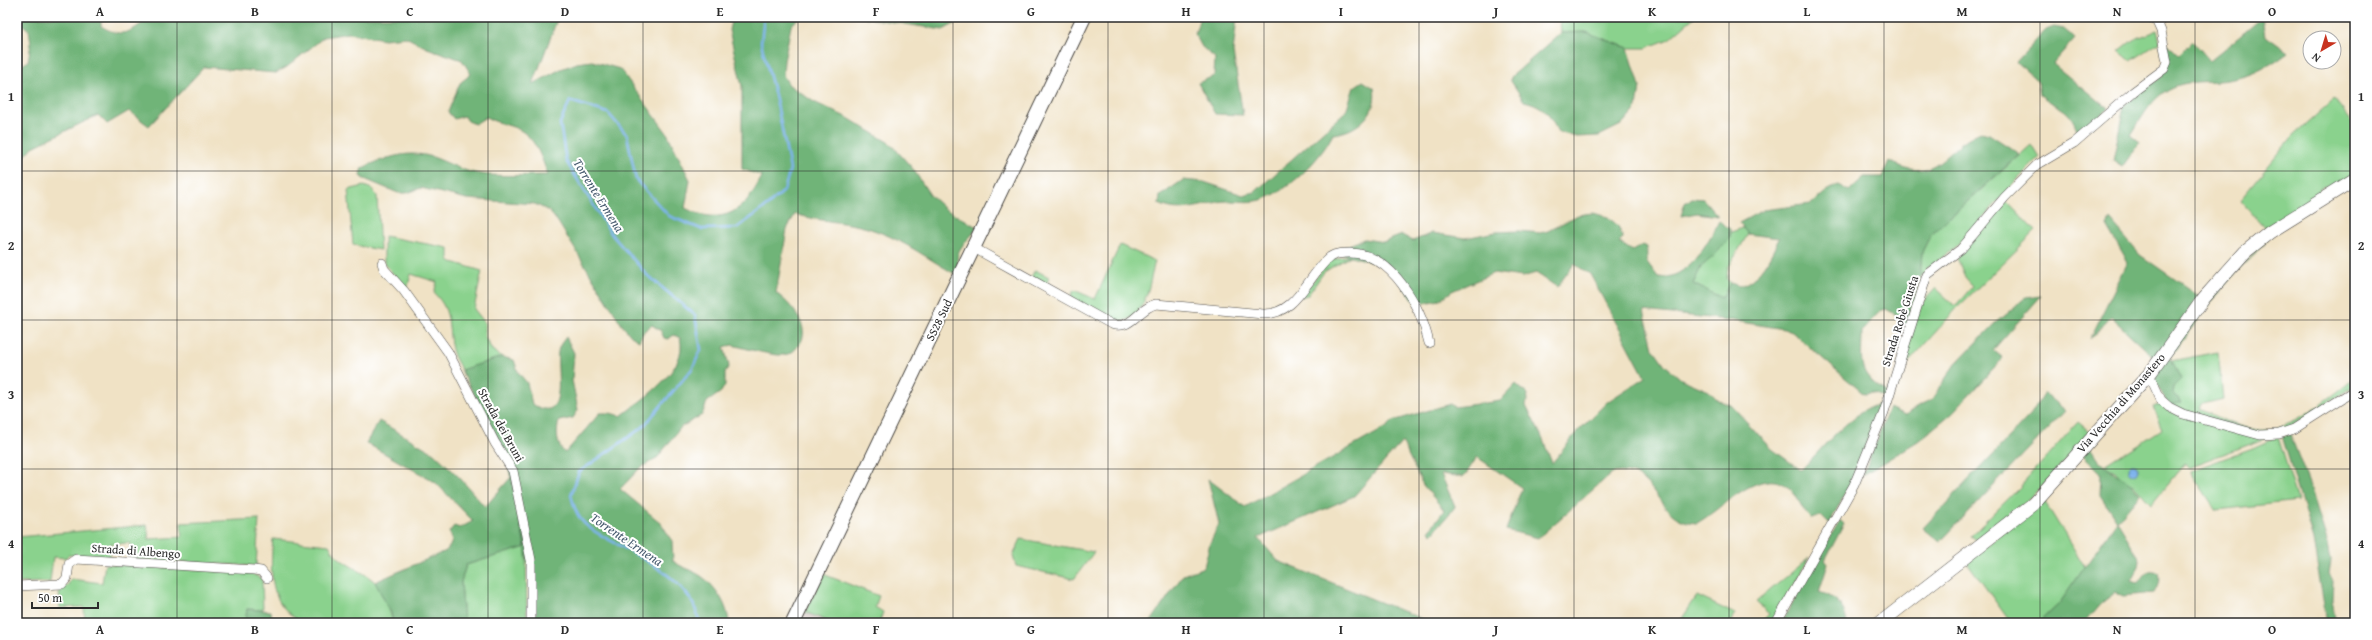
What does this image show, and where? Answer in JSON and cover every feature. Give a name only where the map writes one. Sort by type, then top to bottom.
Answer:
[{"type":"main road","name":"SS28 Sud","points":[[793,623],[1084,17]]},
{"type":"street","name":"Strada Robè Giusta","points":[[1776,623],[1854,485],[1884,412],[1927,274],[1936,265],[1956,253],[2005,197],[2037,165],[2078,140],[2132,92],[2164,69],[2166,60],[2161,31],[2157,22],[2151,17]]},
{"type":"street","name":"Via Vecchia di Monastero","points":[[1880,623],[2030,507],[2149,374],[2204,298],[2245,252],[2270,232],[2355,179]]},
{"type":"street","points":[[974,248],[1111,324],[1119,326],[1130,323],[1147,308],[1156,304],[1263,314],[1278,313],[1292,303],[1330,257],[1339,253],[1360,254],[1379,262],[1397,279],[1422,320],[1428,343]]},
{"type":"street","name":"Strada dei Bruni","points":[[382,263],[448,352],[495,443],[513,471],[530,554],[531,623]]},
{"type":"street","points":[[2149,374],[2161,400],[2169,408],[2183,414],[2260,435],[2279,434],[2294,429],[2355,390]]},
{"type":"street","name":"Strada di Albengo","points":[[17,586],[62,584],[67,578],[70,562],[76,559],[254,570],[261,571],[267,578]]},
{"type":"shaded area","points":[[805,612],[832,623],[799,623]]},
{"type":"green space","points":[[17,17],[101,17],[101,26],[109,30],[122,33],[132,30],[151,17],[558,17],[533,84],[561,69],[577,63],[592,61],[620,69],[667,133],[690,180],[685,208],[698,214],[721,216],[731,213],[740,207],[748,199],[762,176],[742,169],[742,86],[729,30],[732,17],[799,17],[791,26],[784,61],[783,75],[789,85],[814,102],[848,118],[891,144],[913,169],[930,195],[945,209],[977,227],[960,249],[958,254],[959,265],[955,274],[908,246],[869,228],[795,214],[787,229],[776,293],[788,303],[802,324],[802,339],[798,346],[792,352],[783,355],[765,353],[732,345],[724,347],[729,366],[725,372],[725,385],[721,392],[707,402],[702,415],[681,427],[658,457],[639,469],[620,489],[661,523],[672,541],[673,561],[701,576],[712,585],[724,603],[729,623],[533,623],[533,586],[506,455],[461,370],[502,357],[514,360],[518,372],[527,383],[532,404],[544,409],[552,407],[557,401],[559,348],[566,337],[574,353],[572,380],[578,410],[573,418],[559,421],[557,430],[558,442],[565,453],[600,413],[610,413],[621,416],[662,383],[678,361],[681,350],[680,338],[674,335],[668,339],[664,338],[661,331],[652,325],[644,331],[639,341],[631,336],[622,325],[558,222],[549,211],[535,204],[467,199],[421,188],[407,193],[398,193],[362,178],[360,174],[362,168],[390,157],[419,154],[438,159],[464,170],[481,174],[506,176],[548,175],[534,143],[529,137],[518,129],[486,117],[475,124],[468,121],[464,116],[454,119],[448,112],[460,83],[471,74],[462,60],[427,48],[406,37],[384,39],[349,33],[324,37],[287,67],[276,73],[204,67],[149,126],[129,111],[107,124],[98,115],[33,147],[17,165],[17,69],[28,61],[31,43],[29,30],[17,20]]},
{"type":"green space","points":[[861,17],[961,17],[956,23],[943,30]]},
{"type":"green space","points":[[1200,17],[1237,17],[1233,52],[1243,115],[1215,114],[1198,83],[1214,76],[1215,58],[1202,47],[1195,34]]},
{"type":"green space","points":[[1560,17],[1694,17],[1669,39],[1646,48],[1628,48],[1586,32],[1561,33]]},
{"type":"green space","points":[[2263,17],[2266,36],[2288,52],[2269,65],[2248,75],[2223,81],[2192,82],[2173,87],[2164,92],[2148,108],[2131,135],[2140,142],[2122,167],[2113,161],[2124,105],[2162,76],[2167,43],[2179,55],[2193,41],[2210,61]]},
{"type":"green space","points":[[2054,27],[2064,29],[2075,39],[2053,64],[2108,109],[2079,135],[2069,114],[2040,95],[2038,81],[2016,62],[2046,30]]},
{"type":"green space","points":[[2157,30],[2160,42],[2131,61],[2119,51],[2133,40]]},
{"type":"green space","points":[[1586,32],[1628,48],[1640,86],[1637,108],[1623,124],[1599,136],[1576,137],[1558,132],[1545,111],[1537,105],[1524,101],[1511,81],[1511,77],[1561,33]]},
{"type":"green space","points":[[1363,81],[1374,88],[1375,97],[1370,113],[1358,125],[1333,134],[1328,144],[1312,164],[1282,190],[1271,196],[1256,201],[1223,201],[1181,209],[1166,207],[1159,204],[1160,196],[1183,180],[1204,182],[1243,195],[1255,192],[1346,111],[1354,87]]},
{"type":"green space","points":[[2334,99],[2355,126],[2355,175],[2330,190],[2324,186],[2319,189],[2321,196],[2267,230],[2240,200],[2293,136]]},
{"type":"green space","points":[[1981,132],[1989,134],[2020,154],[1931,234],[1922,252],[1920,278],[1906,327],[1897,315],[1886,309],[1880,311],[1862,331],[1862,360],[1865,373],[1876,385],[1886,392],[1885,397],[1871,393],[1864,394],[1792,332],[1784,329],[1729,320],[1644,311],[1653,348],[1665,365],[1681,379],[1709,391],[1719,401],[1731,405],[1772,449],[1801,470],[1827,442],[1851,420],[1873,406],[1882,405],[1850,484],[1829,524],[1821,516],[1811,519],[1792,491],[1777,481],[1765,481],[1753,485],[1697,523],[1683,520],[1672,514],[1648,485],[1639,477],[1628,473],[1612,473],[1538,538],[1506,530],[1522,488],[1477,457],[1464,477],[1441,474],[1455,507],[1432,534],[1429,531],[1444,510],[1423,485],[1402,442],[1354,496],[1258,538],[1278,561],[1432,623],[1150,623],[1183,575],[1204,567],[1210,543],[1219,524],[1208,479],[1245,507],[1387,427],[1393,421],[1450,404],[1454,407],[1500,401],[1516,384],[1528,395],[1526,406],[1541,435],[1552,463],[1580,429],[1607,402],[1645,377],[1590,274],[1574,264],[1557,287],[1536,273],[1522,277],[1494,273],[1452,291],[1440,300],[1416,304],[1389,267],[1334,251],[1364,239],[1384,242],[1402,235],[1413,241],[1432,233],[1465,238],[1496,232],[1519,231],[1540,233],[1548,231],[1578,215],[1592,213],[1608,217],[1618,226],[1623,238],[1619,242],[1632,251],[1643,245],[1647,247],[1647,262],[1658,277],[1668,277],[1687,267],[1695,259],[1709,240],[1719,221],[1730,229],[1730,237],[1715,255],[1701,267],[1693,284],[1722,298],[1730,283],[1740,286],[1753,279],[1764,266],[1779,238],[1748,234],[1739,223],[1763,210],[1811,204],[1827,191],[1838,185],[1849,191],[1864,177],[1882,177],[1889,161],[1906,168],[1919,170],[1930,167],[1939,162],[1968,139]]},
{"type":"green space","points":[[2031,145],[2039,158],[1957,246],[1928,268],[1920,278],[1922,252],[1931,234]]},
{"type":"green space","points":[[364,186],[372,189],[377,196],[380,250],[353,245],[348,190]]},
{"type":"green space","points":[[1692,198],[1703,199],[1718,216],[1697,213],[1681,216],[1685,203]]},
{"type":"green space","points":[[2007,201],[2036,231],[1957,308],[1900,372],[1921,304],[1936,288],[1955,306],[1973,286],[1965,277],[1957,258]]},
{"type":"green space","points":[[2110,220],[2140,255],[2199,296],[2156,359],[2111,317],[2089,340],[2128,262],[2107,226]]},
{"type":"green space","points":[[1743,228],[1748,234],[1728,268],[1727,279],[1730,283],[1722,298],[1693,284],[1701,267],[1730,237],[1731,232]]},
{"type":"green space","points":[[384,236],[449,248],[449,261],[482,271],[474,309],[485,323],[485,337],[492,350],[502,357],[461,370],[453,353],[447,314],[440,300],[434,293],[437,282],[411,274],[407,290],[384,263]]},
{"type":"green space","points":[[2268,238],[2222,288],[2170,358],[2181,379],[2173,387],[2172,393],[2182,402],[2168,405],[2155,382],[2155,373],[2210,297]]},
{"type":"green space","points":[[1120,245],[1155,261],[1148,291],[1139,310],[1133,316],[1125,320],[1114,321],[1098,315],[1070,298],[1074,290],[1095,299]]},
{"type":"green space","points":[[1352,255],[1324,272],[1308,295],[1300,297],[1330,260]]},
{"type":"green space","points":[[1035,270],[1049,277],[1046,285],[1031,277]]},
{"type":"green space","points":[[2041,296],[1993,350],[2003,358],[1952,413],[1918,441],[1863,475],[1889,408],[1905,415],[1932,399],[1955,364],[1994,324],[2025,298]]},
{"type":"green space","points":[[2218,352],[2223,399],[2203,404],[2200,409],[2228,422],[2250,429],[2269,430],[2282,426],[2309,412],[2355,378],[2355,386],[2286,429],[2258,433],[2168,405],[2182,402],[2172,393],[2173,387],[2181,379],[2171,361]]},
{"type":"green space","points":[[2044,393],[2065,411],[1940,542],[1923,528],[2031,414]]},
{"type":"green space","points":[[2161,404],[2270,437],[2188,467],[2185,463],[2151,504],[2134,485],[2125,482],[2115,471],[2105,466],[2162,429],[2153,407]]},
{"type":"green space","points":[[379,421],[434,453],[460,478],[485,507],[512,476],[526,547],[466,565],[461,582],[464,623],[393,623],[391,613],[375,582],[446,551],[452,542],[449,532],[454,526],[460,528],[473,521],[435,482],[366,443]]},
{"type":"green space","points":[[2078,422],[2090,432],[2034,495],[1978,541],[1971,536],[2020,487]]},
{"type":"green space","points":[[2290,434],[2311,489],[2328,544],[2331,560],[2329,575],[2333,581],[2332,599],[2336,623],[2327,623],[2313,540],[2282,436]]},
{"type":"green space","points":[[2278,437],[2298,501],[2216,510],[2190,471]]},
{"type":"green space","points":[[2090,446],[2104,464],[2129,483],[2140,494],[2117,521],[2100,495],[2101,473],[2082,454]]},
{"type":"green space","points":[[2043,499],[2085,567],[2059,604],[2039,623],[2011,623],[1967,562]]},
{"type":"green space","points":[[259,519],[256,566],[131,559],[130,543],[110,544],[110,559],[69,555],[65,558],[53,557],[50,582],[17,583],[17,537],[147,525],[149,539],[182,537],[181,523]]},
{"type":"green space","points":[[1840,520],[1844,524],[1825,560],[1828,564],[1819,592],[1835,599],[1844,611],[1847,623],[1781,623]]},
{"type":"green space","points":[[2117,521],[2140,559],[2139,566],[2131,581],[2137,583],[2146,573],[2151,571],[2158,573],[2159,579],[2154,593],[2124,596],[2116,592],[2104,601],[2085,623],[2039,623],[2059,604]]},
{"type":"green space","points":[[273,539],[329,545],[337,556],[343,561],[368,576],[377,584],[386,601],[393,623],[302,623],[283,607],[274,589],[271,564]]},
{"type":"green space","points":[[1021,539],[1094,552],[1074,579],[1016,566],[1013,556]]},
{"type":"green space","points":[[526,547],[527,623],[464,623],[461,582],[466,565]]},
{"type":"green space","points":[[1809,558],[1772,623],[1760,623],[1769,614],[1756,602]]},
{"type":"green space","points":[[105,564],[251,573],[262,579],[263,610],[247,609],[245,623],[85,623],[84,607],[60,608],[59,589],[68,585],[71,579],[102,583]]},
{"type":"green space","points":[[823,574],[879,596],[875,607],[883,612],[879,623],[832,623],[805,612]]},
{"type":"green space","points":[[1697,596],[1735,614],[1730,623],[1679,623]]},
{"type":"green space","points":[[247,609],[271,611],[272,623],[245,623]]},
{"type":"water","points":[[2131,464],[2135,464],[2137,465],[2137,473],[2131,474],[2128,471],[2128,467]]},
{"type":"waterway","name":"Torrente Ermena","points":[[699,623],[696,609],[689,596],[679,585],[641,557],[587,526],[575,510],[571,495],[579,472],[643,427],[692,369],[701,350],[695,315],[647,275],[612,235],[566,161],[560,123],[570,101],[608,113],[627,135],[636,180],[669,216],[701,229],[737,228],[784,191],[790,169],[776,99],[761,43],[764,17]]}]
